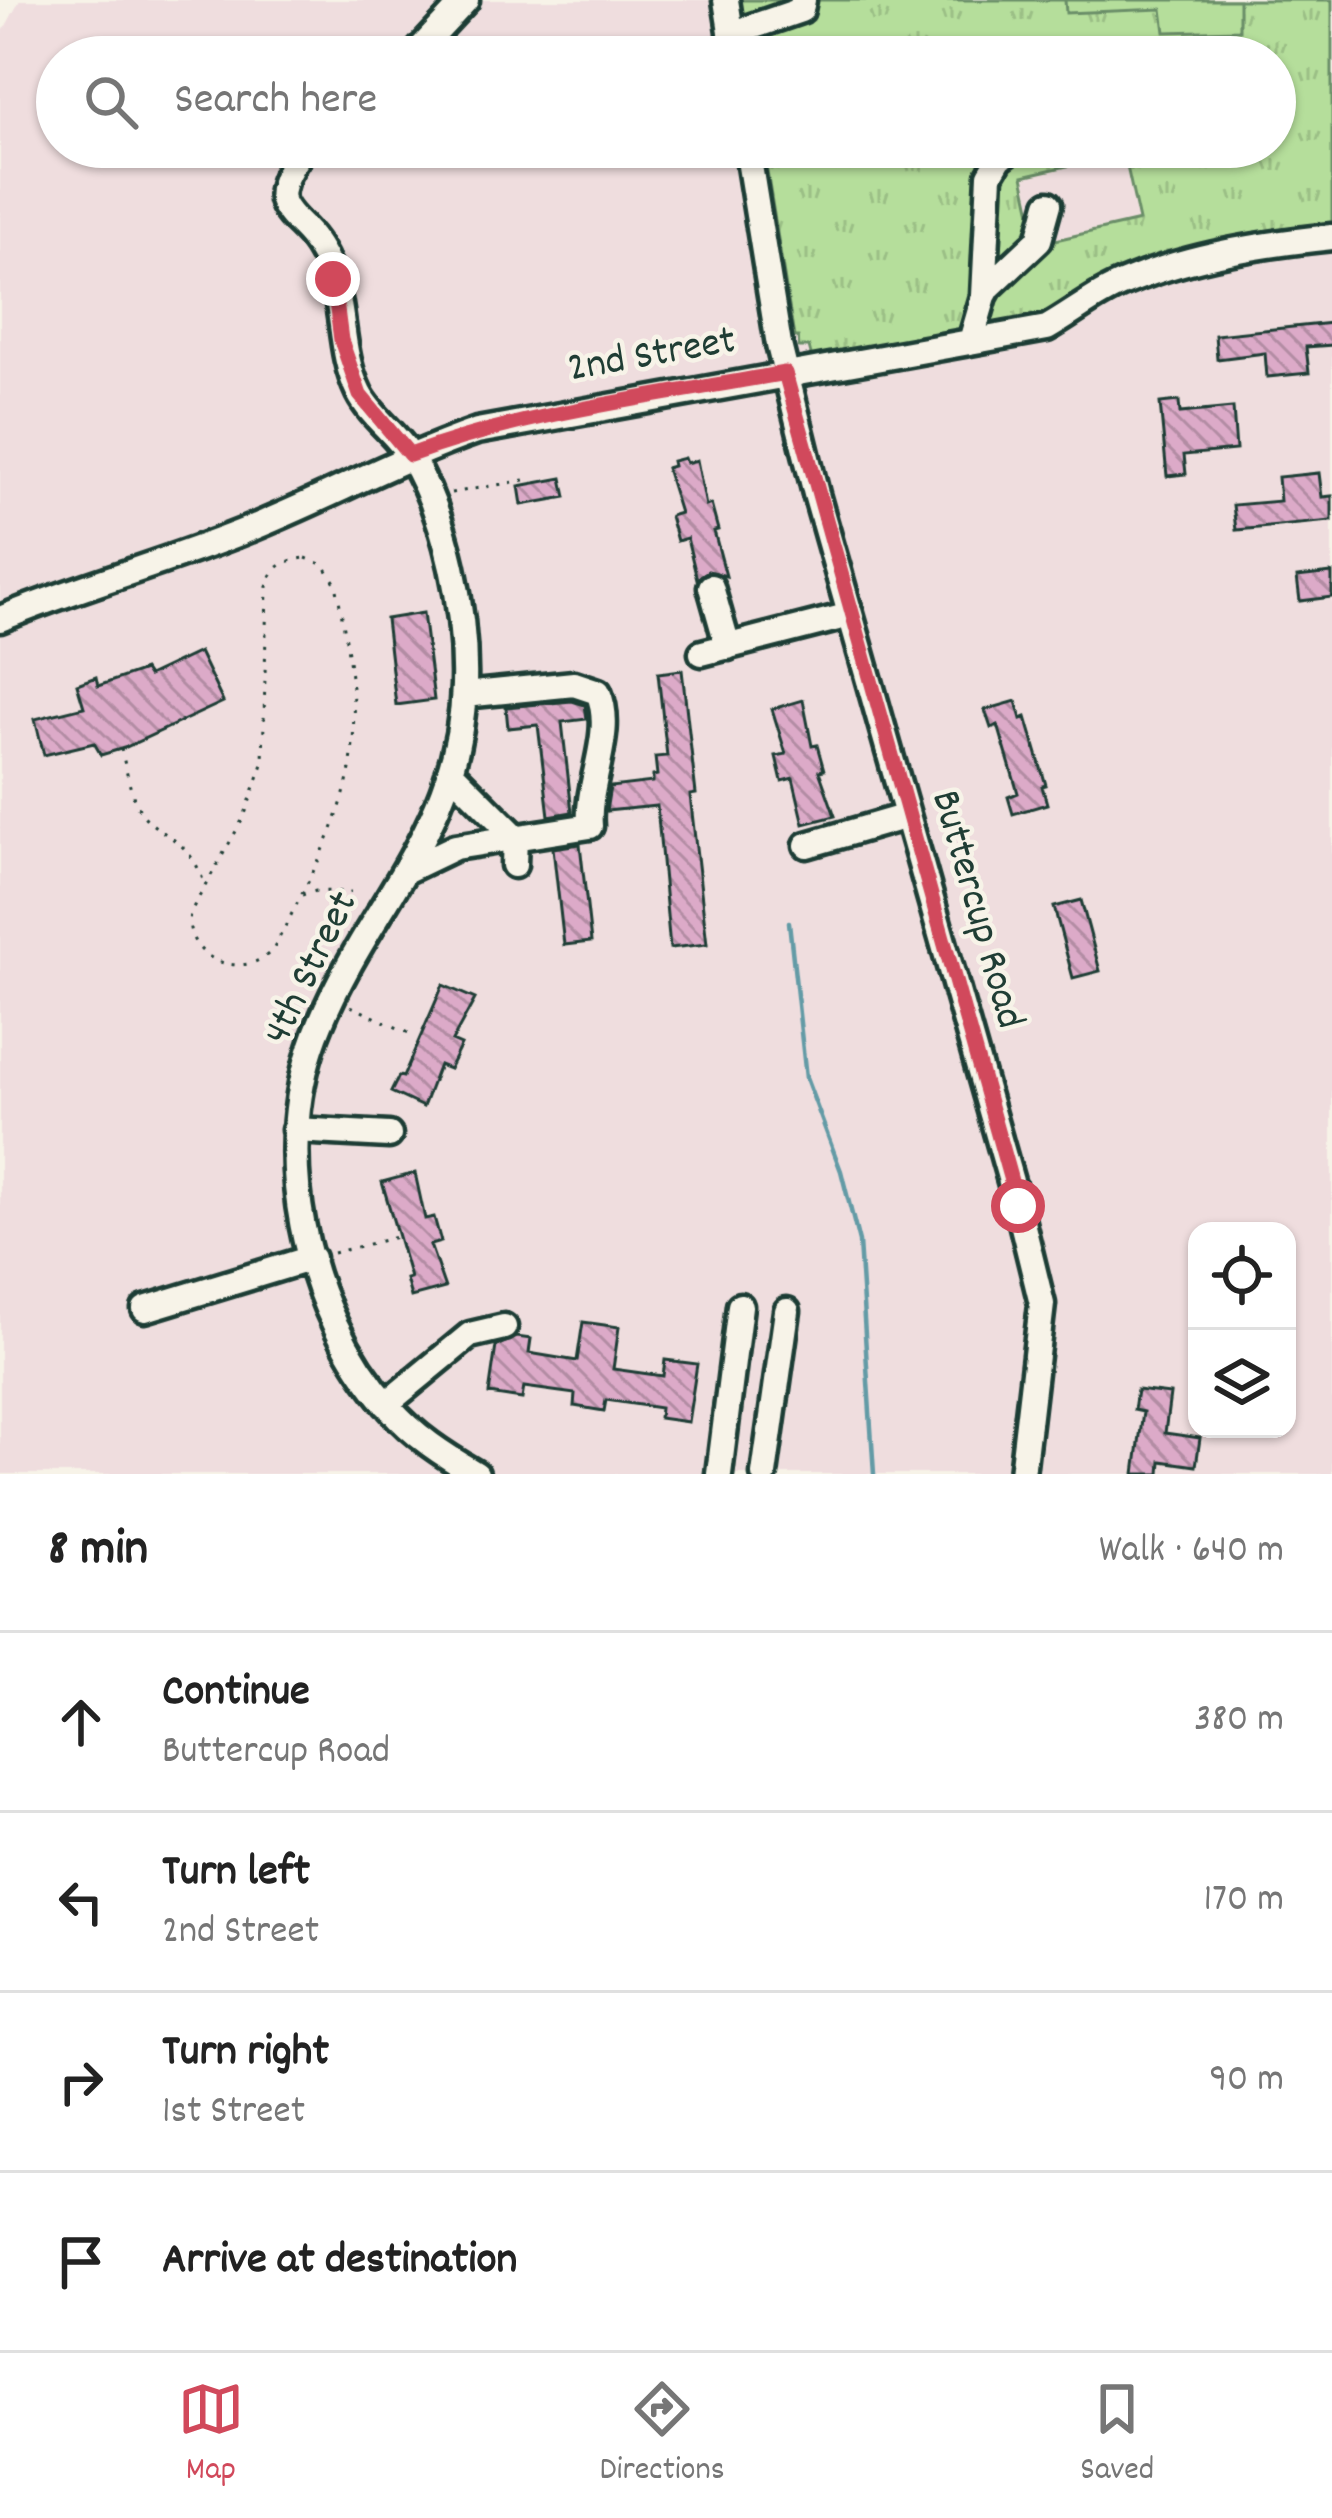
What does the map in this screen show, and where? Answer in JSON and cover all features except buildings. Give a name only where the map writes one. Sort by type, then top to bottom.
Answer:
[{"type":"street","points":[[433,36],[466,0]]},
{"type":"street","points":[[726,0],[732,36]]},
{"type":"street","points":[[750,36],[801,10],[803,0]]},
{"type":"street","name":"4th Street","points":[[291,168],[281,194],[283,206],[315,241],[333,279],[341,340],[360,395],[410,455],[444,541],[460,614],[464,695],[453,774],[407,870],[320,1024],[304,1072],[295,1130],[298,1190],[312,1258],[350,1354],[386,1404],[425,1442],[476,1474]]},
{"type":"street","name":"Buttercup Road","points":[[751,168],[785,373],[1042,1304],[1022,1474]]},
{"type":"street","points":[[971,341],[984,296],[994,168]]},
{"type":"street","points":[[984,296],[1040,240],[1048,204]]},
{"type":"street","name":"2nd Street","points":[[0,619],[245,531],[410,455],[477,430],[1047,328],[1128,281],[1198,260],[1332,238]]},
{"type":"street","points":[[711,587],[728,646]]},
{"type":"street","points":[[702,653],[850,615]]},
{"type":"street","points":[[407,870],[455,847],[590,826],[588,801],[605,720],[598,692],[574,684],[464,695]]},
{"type":"street","points":[[453,774],[515,836],[514,866]]},
{"type":"street","points":[[807,845],[907,815]]},
{"type":"street","points":[[295,1130],[389,1135]]},
{"type":"street","points":[[145,1310],[312,1258]]},
{"type":"street","points":[[719,1474],[740,1306]]},
{"type":"street","points":[[764,1474],[787,1311]]},
{"type":"street","points":[[386,1404],[470,1335],[504,1327]]},
{"type":"path","points":[[428,497],[532,479]]},
{"type":"path","points":[[307,558],[324,565],[336,584],[353,720],[345,789],[300,896],[266,958],[248,967],[234,967],[217,962],[203,950],[190,931],[190,913],[205,884],[244,817],[263,764],[267,586],[276,567],[307,558]]},
{"type":"path","points":[[121,749],[137,807],[180,840],[196,859],[205,884]]},
{"type":"path","points":[[300,896],[316,891],[351,892]]},
{"type":"path","points":[[333,998],[411,1034]]},
{"type":"path","points":[[312,1258],[396,1237]]},
{"type":"shaded area","points":[[20,0],[1332,0],[1332,1474],[0,1474],[0,37]]},
{"type":"green space","points":[[739,0],[1332,0],[1332,233],[1135,265],[1083,289],[1049,319],[812,358],[809,347],[799,347],[766,168],[1058,168],[1023,176],[1038,244],[1139,221],[1127,168],[1296,168],[1296,36],[745,36]]},
{"type":"green space","points":[[1065,0],[1239,0],[1239,30],[1165,32],[1162,9],[1066,13]]},
{"type":"waterway","points":[[789,922],[806,1078],[841,1171],[859,1242],[874,1474]]},
{"type":"route","points":[[333,279],[341,340],[360,395],[410,455],[477,430],[536,417],[785,373],[1018,1206]]}]
